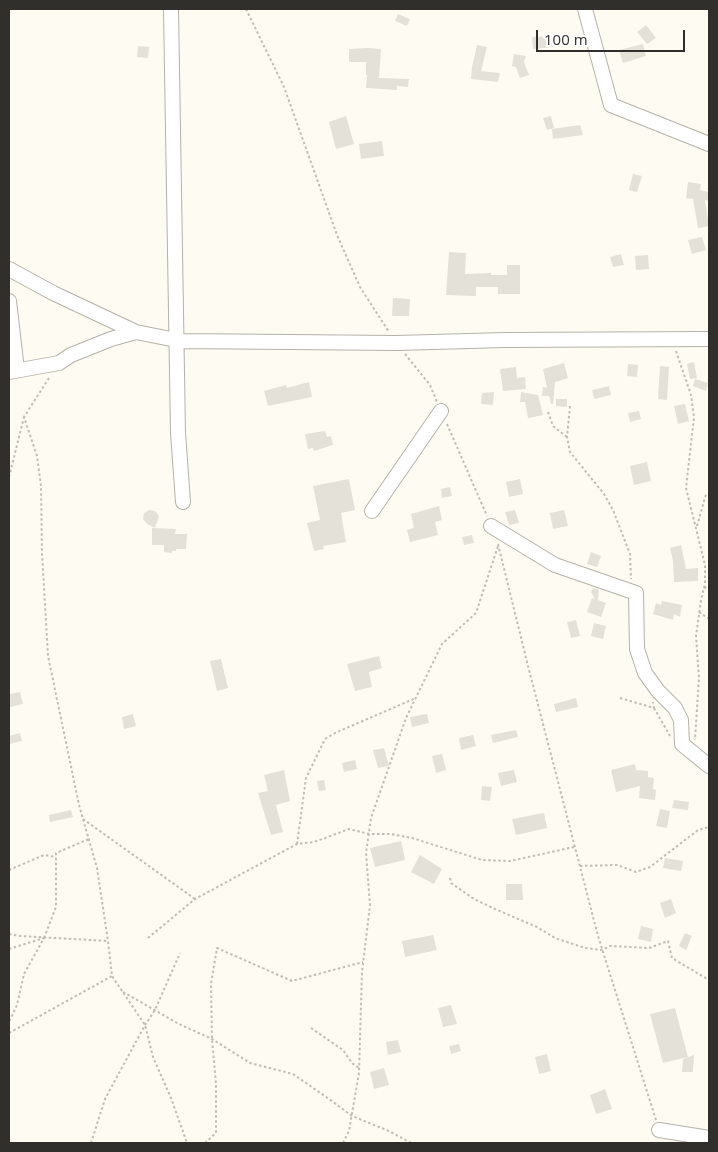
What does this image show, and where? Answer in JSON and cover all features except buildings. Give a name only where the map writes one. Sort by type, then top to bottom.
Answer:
[{"type":"street","points":[[171,9],[178,433],[183,502]]},
{"type":"street","points":[[585,9],[611,106],[709,144]]},
{"type":"street","points":[[9,269],[53,293],[136,332],[177,340],[396,343],[505,340],[709,339]]},
{"type":"street","points":[[9,301],[13,371],[59,363],[71,355],[103,342],[136,332]]},
{"type":"street","points":[[372,511],[441,411]]},
{"type":"street","points":[[491,526],[555,566],[636,593],[636,649],[646,673],[658,692],[674,708],[681,720],[682,744],[709,766]]},
{"type":"street","points":[[659,1130],[709,1138]]},
{"type":"path","points":[[246,9],[284,87],[337,235],[360,287],[396,343],[430,385],[491,526],[498,546],[602,950],[659,1130]]},
{"type":"path","points":[[672,339],[691,395],[694,417],[686,488],[705,565],[704,588],[696,636],[699,678],[696,754]]},
{"type":"path","points":[[9,477],[24,417],[59,363]]},
{"type":"path","points":[[570,406],[567,437],[570,452],[604,494],[625,538],[630,554],[631,592]]},
{"type":"path","points":[[548,412],[553,426],[567,437]]},
{"type":"path","points":[[24,417],[37,456],[41,486],[42,553],[48,656],[83,819],[97,868],[112,976],[145,1025],[153,1057],[171,1098],[187,1143]]},
{"type":"path","points":[[696,528],[706,494]]},
{"type":"path","points":[[344,1143],[352,1116],[359,1068],[363,962],[370,905],[366,853],[371,818],[406,718],[442,644],[476,613],[498,546]]},
{"type":"path","points":[[704,588],[709,586]]},
{"type":"path","points":[[699,612],[709,618]]},
{"type":"path","points":[[297,844],[306,778],[325,739],[416,698]]},
{"type":"path","points":[[620,698],[654,708]]},
{"type":"path","points":[[652,700],[654,708],[668,735],[682,744]]},
{"type":"path","points":[[83,819],[195,899]]},
{"type":"path","points":[[580,866],[617,865],[636,872],[650,866],[698,830],[709,827]]},
{"type":"path","points":[[148,938],[195,899],[297,844],[314,842],[349,829],[369,834],[390,834],[412,838],[482,860],[510,861],[575,847]]},
{"type":"path","points":[[9,1022],[17,1004],[24,974],[44,938],[56,907],[56,853],[89,839]]},
{"type":"path","points":[[9,870],[44,855],[56,857]]},
{"type":"path","points":[[450,878],[452,883],[474,899],[537,927],[556,938],[586,948],[602,950],[610,946],[649,948],[668,941],[672,958],[709,980]]},
{"type":"path","points":[[9,934],[44,938],[108,941]]},
{"type":"path","points":[[9,949],[44,938]]},
{"type":"path","points":[[205,1143],[216,1133],[216,1084],[212,1039],[211,984],[216,948],[292,981],[363,962]]},
{"type":"path","points":[[91,1143],[106,1099],[145,1025],[155,1010],[180,953]]},
{"type":"path","points":[[9,1033],[112,976]]},
{"type":"path","points":[[123,992],[179,1024],[212,1039],[250,1063],[293,1074],[352,1116],[389,1131],[411,1143]]},
{"type":"path","points":[[311,1028],[343,1050],[352,1063],[359,1068]]}]
